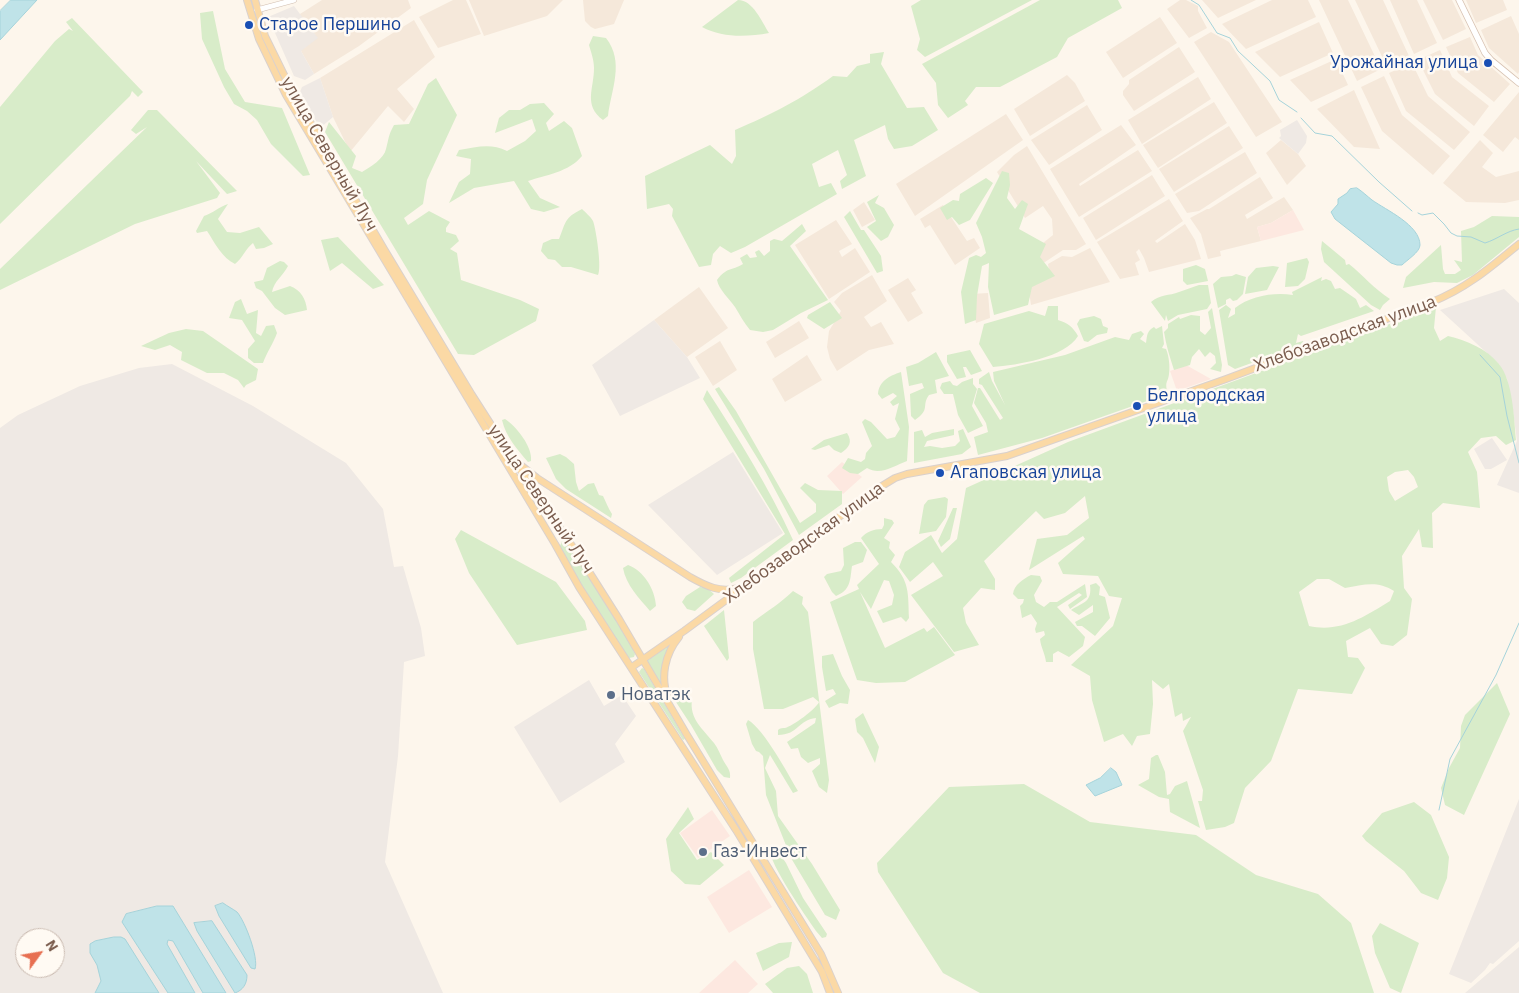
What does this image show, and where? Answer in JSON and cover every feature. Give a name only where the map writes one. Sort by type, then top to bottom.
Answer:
[{"type":"main road","name":"улица Северный Луч","points":[[247,0],[259,39],[286,95],[579,587],[736,830],[814,958],[830,993]]},
{"type":"main road","name":"улица Северный Луч","points":[[255,0],[272,52],[329,156],[468,389],[614,612],[687,736],[821,954],[838,993]]},
{"type":"main road","points":[[1458,0],[1484,52],[1519,83]]},
{"type":"main road","name":"Хлебозаводская улица","points":[[632,667],[877,489],[895,478],[907,474],[1007,456],[1219,381],[1432,302],[1453,294],[1472,282],[1519,244]]},
{"type":"main road","points":[[513,459],[545,483],[690,577],[714,589],[731,590],[742,587]]},
{"type":"main road","points":[[554,544],[554,539],[558,535],[566,537]]},
{"type":"main road","points":[[670,706],[664,685],[666,662],[672,646],[684,631]]},
{"type":"main road","points":[[678,740],[684,743],[688,740],[687,736]]},
{"type":"street","points":[[257,10],[294,0]]},
{"type":"shaded area","points":[[322,0],[408,0],[411,8],[359,46],[314,74],[301,51],[300,14]]},
{"type":"shaded area","points":[[453,0],[466,0],[481,34],[438,48],[419,17]]},
{"type":"shaded area","points":[[469,0],[563,0],[547,16],[484,36]]},
{"type":"shaded area","points":[[583,0],[624,0],[614,24],[595,29],[585,21]]},
{"type":"shaded area","points":[[1180,0],[1186,0],[1198,6],[1198,11],[1207,28],[1189,38],[1167,9]]},
{"type":"shaded area","points":[[1202,0],[1256,0],[1218,18]]},
{"type":"shaded area","points":[[1272,0],[1308,0],[1316,17],[1246,49],[1222,24]]},
{"type":"shaded area","points":[[1319,0],[1348,0],[1381,69],[1357,81]]},
{"type":"shaded area","points":[[1355,0],[1383,0],[1409,56],[1387,67]]},
{"type":"shaded area","points":[[1390,0],[1417,0],[1437,43],[1414,54]]},
{"type":"shaded area","points":[[1423,0],[1452,0],[1466,29],[1443,40]]},
{"type":"shaded area","points":[[1466,0],[1503,0],[1507,10],[1476,23]]},
{"type":"shaded area","points":[[294,6],[318,38],[301,51],[314,74],[305,80],[294,76],[268,17]]},
{"type":"shaded area","points":[[1511,16],[1519,34],[1518,74],[1489,48],[1481,30]]},
{"type":"shaded area","points":[[1160,17],[1177,43],[1123,78],[1106,52]]},
{"type":"shaded area","points":[[414,20],[435,57],[397,89],[414,109],[404,122],[388,106],[350,152],[333,117],[320,78]]},
{"type":"shaded area","points":[[1319,22],[1333,53],[1280,77],[1255,52]]},
{"type":"shaded area","points":[[1211,32],[1229,42],[1282,122],[1256,137],[1194,42]]},
{"type":"shaded area","points":[[1470,37],[1478,55],[1510,84],[1494,102],[1458,73],[1446,47]]},
{"type":"shaded area","points":[[1179,47],[1195,72],[1134,111],[1123,95],[1129,80]]},
{"type":"shaded area","points":[[1440,50],[1452,77],[1489,106],[1474,126],[1435,94],[1418,60]]},
{"type":"shaded area","points":[[1336,59],[1348,85],[1311,102],[1290,80]]},
{"type":"shaded area","points":[[1412,63],[1428,96],[1470,132],[1454,150],[1406,111],[1389,73]]},
{"type":"shaded area","points":[[1067,75],[1075,83],[1085,101],[1030,136],[1014,109]]},
{"type":"shaded area","points":[[1384,76],[1402,115],[1450,156],[1433,175],[1382,131],[1361,87]]},
{"type":"shaded area","points":[[1198,77],[1211,99],[1142,144],[1128,120]]},
{"type":"shaded area","points":[[320,78],[333,117],[320,128],[300,92],[302,87]]},
{"type":"shaded area","points":[[1354,90],[1380,149],[1354,147],[1317,109]]},
{"type":"shaded area","points":[[1519,92],[1519,140],[1515,137],[1503,152],[1483,135]]},
{"type":"shaded area","points":[[1214,102],[1227,123],[1158,168],[1143,145]]},
{"type":"shaded area","points":[[1087,105],[1102,130],[1049,165],[1031,140]]},
{"type":"shaded area","points":[[1006,114],[1023,140],[915,216],[896,184]]},
{"type":"shaded area","points":[[1297,120],[1307,136],[1306,143],[1298,154],[1279,138],[1281,136],[1280,130]]},
{"type":"shaded area","points":[[1121,125],[1136,145],[1079,184],[1080,186],[1138,150],[1152,171],[1079,217],[1050,169]]},
{"type":"shaded area","points":[[1229,126],[1243,148],[1174,192],[1159,169]]},
{"type":"shaded area","points":[[1281,140],[1298,154],[1306,166],[1287,185],[1266,153]]},
{"type":"shaded area","points":[[1480,140],[1493,153],[1482,167],[1496,177],[1519,171],[1519,200],[1505,203],[1466,202],[1443,183]]},
{"type":"shaded area","points":[[1027,146],[1086,244],[1076,250],[1063,250],[1042,264],[1033,251],[1053,235],[1052,219],[1043,206],[1025,218],[997,172],[1014,155]]},
{"type":"shaded area","points":[[1245,152],[1257,173],[1199,211],[1187,213],[1175,194]]},
{"type":"shaded area","points":[[1152,175],[1165,196],[1096,240],[1083,218]]},
{"type":"shaded area","points":[[1260,177],[1273,198],[1245,215],[1247,219],[1284,197],[1293,210],[1271,223],[1257,227],[1261,241],[1220,251],[1221,256],[1208,259],[1201,234],[1190,218],[1209,209]]},
{"type":"shaded area","points":[[1169,199],[1183,221],[1155,241],[1157,243],[1185,224],[1195,240],[1201,259],[1149,272],[1139,249],[1136,252],[1140,260],[1135,263],[1139,275],[1120,279],[1097,242]]},
{"type":"shaded area","points":[[864,202],[875,220],[862,227],[853,210]]},
{"type":"shaded area","points":[[943,205],[967,241],[974,238],[980,248],[955,265],[930,225],[925,228],[920,219]]},
{"type":"shaded area","points":[[1293,210],[1304,230],[1261,241],[1257,227],[1271,223]]},
{"type":"shaded area","points":[[836,220],[852,244],[839,251],[842,257],[855,248],[870,272],[829,299],[795,245]]},
{"type":"shaded area","points":[[1090,248],[1110,282],[1031,305],[1028,285],[1050,276],[1048,264],[1062,256],[1072,257]]},
{"type":"shaded area","points":[[872,275],[887,301],[864,317],[871,327],[881,322],[894,344],[869,350],[837,371],[830,359],[827,347],[829,331],[841,311],[834,302],[842,293]]},
{"type":"shaded area","points":[[908,278],[916,290],[911,293],[923,313],[908,322],[888,290]]},
{"type":"shaded area","points":[[699,287],[728,328],[687,357],[654,320]]},
{"type":"shaded area","points":[[1504,289],[1519,303],[1519,493],[1497,485],[1517,441],[1507,379],[1499,364],[1440,310]]},
{"type":"shaded area","points":[[988,293],[990,318],[976,323],[971,294]]},
{"type":"shaded area","points":[[654,320],[687,357],[700,378],[620,416],[592,365]]},
{"type":"shaded area","points":[[799,321],[809,338],[775,358],[766,342]]},
{"type":"shaded area","points":[[720,341],[737,370],[713,386],[695,357]]},
{"type":"shaded area","points":[[807,355],[822,380],[785,402],[772,379]]},
{"type":"shaded area","points":[[172,364],[253,406],[346,463],[383,509],[394,567],[403,566],[421,628],[425,656],[404,662],[398,756],[385,862],[443,993],[0,993],[0,428],[18,415],[80,386],[139,368]]},
{"type":"shaded area","points":[[1186,365],[1211,379],[1177,391],[1170,371]]},
{"type":"shaded area","points":[[1492,438],[1507,460],[1491,469],[1485,469],[1474,449]]},
{"type":"shaded area","points":[[733,452],[783,533],[717,575],[648,505]]},
{"type":"shaded area","points":[[842,462],[862,477],[843,494],[827,476]]},
{"type":"shaded area","points":[[589,680],[604,706],[622,695],[636,716],[615,744],[625,762],[560,803],[514,727]]},
{"type":"shaded area","points":[[1519,799],[1519,941],[1493,964],[1490,963],[1471,983],[1449,974]]},
{"type":"shaded area","points":[[712,810],[730,836],[698,858],[680,833]]},
{"type":"shaded area","points":[[749,870],[772,907],[729,933],[707,897]]},
{"type":"shaded area","points":[[1519,947],[1519,993],[1465,993]]},
{"type":"shaded area","points":[[735,960],[758,984],[748,993],[699,993]]},
{"type":"green space","points":[[738,0],[753,8],[769,33],[735,36],[710,31],[702,27]]},
{"type":"green space","points":[[921,0],[1032,0],[925,57],[917,50],[920,39],[911,6]]},
{"type":"green space","points":[[1040,0],[1118,0],[1122,8],[1068,38],[1057,57],[1000,87],[976,87],[965,101],[968,105],[948,118],[938,105],[936,83],[922,64]]},
{"type":"green space","points":[[213,11],[225,69],[245,102],[282,108],[310,175],[303,176],[271,144],[257,120],[247,111],[234,104],[202,39],[200,13]]},
{"type":"green space","points":[[72,18],[143,92],[138,97],[132,91],[130,96],[0,224],[0,107],[55,41],[69,29],[73,31],[66,22]]},
{"type":"green space","points":[[593,36],[606,38],[612,47],[615,57],[614,86],[608,116],[603,120],[593,108],[591,102],[594,68],[589,45]]},
{"type":"green space","points":[[884,52],[881,64],[907,108],[924,107],[938,130],[912,146],[894,149],[888,139],[885,125],[854,140],[866,176],[842,189],[840,181],[847,175],[838,150],[812,164],[819,187],[831,183],[837,194],[745,247],[731,253],[720,246],[713,254],[711,265],[699,267],[672,216],[673,209],[669,204],[647,209],[645,176],[710,145],[732,164],[736,156],[735,130],[786,106],[833,76],[847,77],[857,66],[870,63],[870,54]]},
{"type":"green space","points":[[436,78],[457,115],[427,180],[423,204],[404,218],[408,225],[429,211],[450,222],[446,232],[456,235],[459,241],[450,249],[457,253],[461,280],[520,300],[539,309],[536,321],[474,355],[458,354],[325,132],[329,122],[356,156],[352,168],[362,172],[383,156],[394,125],[409,124],[428,84]]},
{"type":"green space","points":[[544,103],[554,114],[546,123],[549,131],[564,121],[572,128],[582,156],[571,166],[550,175],[528,181],[540,198],[560,207],[544,212],[531,209],[514,181],[474,188],[449,203],[459,182],[470,174],[471,159],[456,156],[459,150],[490,146],[507,151],[525,141],[536,131],[532,119],[495,133],[499,118],[509,110],[520,110],[530,104]]},
{"type":"green space","points":[[148,110],[157,110],[237,191],[227,194],[196,161],[220,193],[217,198],[135,224],[0,290],[0,269],[147,127],[136,134],[131,130]]},
{"type":"green space","points":[[1002,171],[1009,173],[1010,185],[1007,198],[1015,209],[1022,200],[1028,204],[1019,229],[1046,244],[1040,257],[1055,276],[1032,287],[1028,305],[994,315],[988,287],[989,263],[982,266],[977,296],[976,320],[965,324],[961,292],[969,258],[976,255],[981,257],[986,253],[976,223]]},
{"type":"green space","points":[[986,178],[993,183],[970,220],[959,225],[952,217],[947,220],[940,208],[953,200],[959,201],[960,194]]},
{"type":"green space","points":[[879,195],[875,203],[884,208],[894,225],[888,237],[881,241],[867,227],[876,221],[867,202]]},
{"type":"green space","points":[[228,204],[218,219],[227,232],[240,233],[259,227],[273,244],[256,249],[253,243],[235,264],[223,254],[207,231],[197,233],[196,231],[204,216]]},
{"type":"green space","points":[[582,209],[592,219],[594,225],[599,257],[598,275],[571,267],[562,267],[555,260],[548,259],[541,251],[543,243],[552,239],[559,239],[569,218]]},
{"type":"green space","points":[[850,211],[861,230],[864,230],[881,256],[883,271],[877,273],[844,217]]},
{"type":"green space","points":[[1492,216],[1519,217],[1519,237],[1473,275],[1457,283],[1434,282],[1403,288],[1406,277],[1441,245],[1445,274],[1455,274],[1461,270],[1454,260],[1462,262],[1461,231],[1474,227]]},
{"type":"green space","points":[[802,224],[806,231],[790,246],[828,300],[801,313],[773,330],[763,332],[750,330],[722,291],[717,280],[726,271],[743,264],[740,258],[747,254],[750,258],[757,257],[755,252],[759,250],[764,256],[770,251],[770,241],[774,239],[782,241]]},
{"type":"green space","points":[[338,237],[384,285],[373,289],[342,263],[330,271],[321,240]]},
{"type":"green space","points":[[1322,241],[1345,260],[1346,265],[1349,264],[1390,299],[1380,310],[1371,305],[1324,262],[1321,249]]},
{"type":"green space","points":[[1307,258],[1309,262],[1305,279],[1298,286],[1285,287],[1287,263]]},
{"type":"green space","points":[[280,261],[288,266],[272,292],[290,286],[294,288],[302,295],[307,310],[285,315],[275,308],[262,291],[256,288],[254,282],[263,280],[267,268]]},
{"type":"green space","points":[[1196,265],[1205,269],[1208,281],[1187,285],[1183,281],[1183,269]]},
{"type":"green space","points":[[1279,267],[1267,290],[1245,294],[1248,277],[1256,268]]},
{"type":"green space","points":[[1236,274],[1246,277],[1243,294],[1237,300],[1233,301],[1230,298],[1226,300],[1226,304],[1218,308],[1213,284],[1221,277]]},
{"type":"green space","points":[[1322,277],[1321,281],[1326,279],[1331,281],[1335,289],[1340,288],[1356,299],[1360,308],[1366,305],[1374,311],[1301,336],[1298,334],[1296,343],[1303,341],[1304,344],[1235,369],[1228,365],[1219,310],[1226,305],[1231,309],[1228,318],[1235,314],[1235,308],[1248,300],[1278,294],[1293,295],[1292,292]]},
{"type":"green space","points":[[1199,285],[1208,285],[1211,303],[1207,309],[1178,315],[1168,321],[1166,315],[1165,321],[1151,302],[1161,296]]},
{"type":"green space","points":[[241,299],[247,314],[258,310],[256,333],[261,336],[266,326],[274,325],[277,333],[263,363],[254,363],[248,358],[248,349],[255,341],[242,320],[229,318],[235,302]]},
{"type":"green space","points":[[830,302],[842,318],[824,329],[807,318],[808,315]]},
{"type":"green space","points":[[1048,306],[1058,306],[1058,320],[1070,326],[1078,336],[1072,344],[1063,350],[1040,359],[993,367],[979,344],[984,324],[1029,311],[1045,316]]},
{"type":"green space","points":[[1436,307],[1434,328],[1440,341],[1448,336],[1476,346],[1494,359],[1504,371],[1512,400],[1516,440],[1506,445],[1496,436],[1481,438],[1468,452],[1477,472],[1480,508],[1443,503],[1432,513],[1433,548],[1422,547],[1419,529],[1402,556],[1404,588],[1412,599],[1407,635],[1393,646],[1381,644],[1370,628],[1346,641],[1348,657],[1358,658],[1365,668],[1352,694],[1298,689],[1271,761],[1245,788],[1234,823],[1225,827],[1206,830],[1198,801],[1202,801],[1203,790],[1183,731],[1191,717],[1183,721],[1182,713],[1175,717],[1169,684],[1163,689],[1152,680],[1153,704],[1150,734],[1137,736],[1132,746],[1123,734],[1104,742],[1092,700],[1090,676],[1071,665],[1113,626],[1122,598],[1109,596],[1098,576],[1063,574],[1058,563],[1085,539],[1083,536],[1029,570],[1037,539],[1067,535],[1089,518],[1085,496],[1065,513],[1044,519],[1036,511],[984,561],[995,579],[995,590],[981,588],[963,608],[966,623],[979,645],[954,652],[911,595],[943,576],[933,562],[910,582],[899,567],[905,552],[931,535],[942,553],[957,539],[966,488],[1068,442]],"holes":[[[1408,470],[1414,477],[1418,487],[1395,501],[1389,491],[1387,477],[1395,472]],[[1317,579],[1329,579],[1345,588],[1376,584],[1394,591],[1390,601],[1371,613],[1341,625],[1320,628],[1309,626],[1299,592]]]},
{"type":"green space","points":[[1212,308],[1222,365],[1221,372],[1210,369],[1216,363],[1215,356],[1210,352],[1205,357],[1199,349],[1192,357],[1190,365],[1174,370],[1164,332],[1168,328],[1168,324],[1179,317],[1180,319],[1191,315],[1200,316],[1200,331],[1205,335],[1211,328],[1208,312]]},
{"type":"green space","points":[[1094,316],[1101,319],[1103,326],[1108,328],[1107,333],[1097,335],[1088,342],[1084,341],[1077,324],[1080,319]]},
{"type":"green space","points":[[1162,326],[1164,344],[1162,348],[1166,349],[1169,364],[1167,391],[1150,397],[1147,401],[1042,438],[978,455],[974,437],[988,432],[986,423],[974,403],[978,388],[980,388],[1000,420],[1003,418],[982,385],[979,384],[979,379],[989,372],[1005,405],[994,381],[993,372],[1065,355],[1115,337],[1129,340],[1132,334],[1141,331],[1144,334],[1140,339],[1146,343],[1150,330],[1154,327],[1156,329]]},
{"type":"green space","points":[[186,329],[203,331],[258,369],[256,380],[244,388],[238,380],[224,373],[207,373],[181,360],[182,352],[170,345],[155,350],[141,346],[169,333]]},
{"type":"green space","points":[[970,350],[982,371],[971,375],[966,367],[963,367],[966,377],[957,379],[947,362],[947,355]]},
{"type":"green space","points":[[936,352],[949,376],[935,380],[937,393],[929,395],[923,413],[915,420],[911,416],[910,394],[924,388],[922,383],[909,386],[906,367],[918,363]]},
{"type":"green space","points":[[901,372],[909,427],[907,461],[882,471],[867,468],[858,474],[850,473],[842,468],[848,458],[861,462],[865,459],[866,453],[872,446],[862,422],[865,419],[871,422],[887,439],[895,437],[900,429],[895,419],[899,403],[893,406],[890,402],[897,396],[893,393],[882,399],[878,394],[880,386],[885,380]]},
{"type":"green space","points":[[973,378],[973,384],[977,389],[972,406],[983,426],[968,433],[958,415],[953,394],[944,394],[940,388],[942,383],[950,381],[953,385],[957,386]]},
{"type":"green space","points":[[719,387],[736,411],[800,523],[816,512],[816,504],[800,488],[805,483],[818,490],[842,491],[842,504],[799,535],[764,469],[715,389]]},
{"type":"green space","points":[[707,390],[742,445],[784,520],[793,540],[741,578],[731,583],[729,578],[785,534],[703,399]]},
{"type":"green space","points":[[505,419],[527,443],[531,461],[528,462],[509,437],[502,420]]},
{"type":"green space","points":[[954,429],[954,435],[927,441],[924,447],[942,448],[955,446],[960,441],[958,431],[963,429],[971,447],[962,454],[914,463],[914,432],[922,430],[925,437],[932,433]]},
{"type":"green space","points":[[847,433],[850,439],[849,444],[841,453],[829,445],[815,450],[811,449],[824,440]]},
{"type":"green space","points":[[560,454],[574,464],[579,491],[588,484],[594,483],[599,495],[603,496],[612,514],[611,518],[566,489],[556,479],[546,458]]},
{"type":"green space","points":[[945,497],[948,499],[946,517],[936,531],[919,534],[924,505],[928,500]]},
{"type":"green space","points":[[953,508],[957,508],[950,539],[941,547],[938,541]]},
{"type":"green space","points":[[884,518],[892,520],[894,523],[884,538],[890,542],[889,548],[895,555],[891,562],[905,581],[909,618],[906,622],[901,617],[883,623],[877,611],[892,605],[894,595],[889,581],[884,580],[871,609],[860,592],[885,648],[924,628],[927,632],[934,627],[955,655],[905,682],[876,683],[857,680],[830,602],[859,589],[857,585],[879,564],[861,538],[870,531],[882,529]]},
{"type":"green space","points":[[461,530],[556,582],[585,621],[587,630],[517,645],[469,573],[455,539]]},
{"type":"green space","points":[[562,541],[567,543],[612,611],[635,654],[634,657],[629,658],[585,592],[560,546]]},
{"type":"green space","points":[[855,542],[861,542],[867,550],[863,562],[852,566],[847,588],[836,596],[824,577],[827,574],[841,571],[844,565],[843,548]]},
{"type":"green space","points":[[628,565],[644,576],[651,587],[656,606],[650,611],[627,580],[623,568]]},
{"type":"green space","points":[[1031,575],[1040,576],[1042,581],[1034,595],[1036,602],[1044,607],[1050,602],[1057,602],[1085,584],[1087,597],[1070,609],[1068,605],[1082,595],[1079,593],[1057,607],[1085,637],[1083,646],[1069,657],[1058,651],[1053,654],[1053,662],[1046,662],[1040,639],[1045,635],[1044,631],[1036,633],[1037,623],[1031,614],[1022,618],[1020,606],[1024,599],[1018,599],[1013,594],[1017,585]]},
{"type":"green space","points":[[1096,583],[1100,587],[1099,595],[1105,597],[1110,618],[1095,636],[1082,626],[1077,626],[1075,622],[1093,612],[1093,605],[1079,615],[1071,610],[1086,601],[1090,595],[1090,585]]},
{"type":"green space","points":[[700,587],[707,588],[714,594],[695,611],[687,609],[682,602],[686,596]]},
{"type":"green space","points":[[793,591],[803,597],[802,604],[808,612],[829,780],[827,793],[819,787],[812,771],[820,764],[820,758],[808,763],[801,757],[798,748],[791,749],[787,742],[815,723],[816,718],[810,719],[790,733],[778,735],[779,729],[789,727],[798,721],[814,709],[819,702],[813,697],[783,709],[764,709],[753,649],[753,622]]},
{"type":"green space","points":[[724,610],[729,658],[727,661],[704,626]]},
{"type":"green space","points":[[670,645],[664,690],[647,661]]},
{"type":"green space","points":[[833,654],[850,690],[848,704],[840,703],[829,708],[825,701],[836,694],[833,689],[826,691],[822,656]]},
{"type":"green space","points":[[642,668],[685,739],[683,740],[639,672]]},
{"type":"green space","points":[[1497,683],[1510,714],[1464,815],[1445,805],[1441,788],[1460,748],[1461,726],[1465,715]]},
{"type":"green space","points":[[684,692],[692,699],[695,718],[717,747],[729,771],[730,778],[724,777],[717,770],[674,699],[674,694]]},
{"type":"green space","points":[[863,713],[879,747],[875,763],[863,738],[857,732],[855,719]]},
{"type":"green space","points":[[748,720],[768,742],[798,791],[793,793],[770,755],[765,768],[776,791],[778,816],[812,864],[840,910],[836,920],[825,915],[791,858],[766,795],[763,756],[756,751],[752,744],[746,724]]},
{"type":"green space","points":[[1158,755],[1165,772],[1167,795],[1170,794],[1175,786],[1187,781],[1200,828],[1170,812],[1169,799],[1159,797],[1138,785],[1149,779],[1151,758]]},
{"type":"green space","points":[[1024,784],[1090,822],[1196,835],[1256,875],[1318,894],[1351,923],[1374,993],[980,993],[943,973],[878,872],[877,863],[949,787]]},
{"type":"green space","points":[[1414,802],[1431,815],[1449,857],[1447,878],[1438,900],[1421,893],[1404,871],[1362,836],[1382,813]]},
{"type":"green space","points":[[688,807],[694,819],[679,833],[697,860],[711,852],[724,865],[700,885],[685,884],[671,871],[666,839]]},
{"type":"green space","points":[[771,846],[775,847],[786,863],[803,898],[827,934],[826,937],[822,938],[816,931],[789,890],[775,866],[769,848]]},
{"type":"green space","points":[[1380,923],[1419,943],[1401,993],[1390,988],[1375,953],[1372,936]]},
{"type":"green space","points":[[792,942],[789,957],[763,971],[756,953],[779,943]]},
{"type":"green space","points":[[799,966],[807,974],[813,993],[773,993],[765,984],[787,968]]},
{"type":"water","points":[[11,0],[37,0],[0,40],[0,11]]},
{"type":"water","points":[[1357,188],[1409,225],[1419,238],[1420,245],[1418,250],[1402,265],[1391,263],[1335,219],[1331,212],[1338,204],[1338,199],[1350,189]]},
{"type":"water","points":[[1111,768],[1116,772],[1122,785],[1095,796],[1086,785],[1100,778]]},
{"type":"water","points":[[223,903],[237,912],[244,923],[255,957],[255,969],[251,968],[219,916],[215,906]]},
{"type":"water","points":[[157,906],[173,906],[226,993],[203,993],[173,941],[168,940],[167,944],[195,993],[168,993],[122,922],[126,914]]},
{"type":"water","points":[[212,921],[247,975],[244,986],[235,993],[194,923]]},
{"type":"water","points":[[114,937],[125,939],[159,993],[95,993],[101,981],[97,965],[90,953],[90,944]]},
{"type":"waterway","points":[[1191,0],[1199,5],[1217,33],[1230,38],[1238,51],[1270,81],[1279,100],[1297,112]]},
{"type":"waterway","points":[[1301,118],[1315,133],[1332,136],[1412,211]]},
{"type":"waterway","points":[[1418,213],[1422,215],[1433,213],[1451,233],[1457,236],[1471,237],[1485,243],[1510,231],[1519,229]]},
{"type":"waterway","points":[[1480,355],[1500,377],[1507,416],[1519,463]]},
{"type":"waterway","points":[[1439,810],[1450,759],[1496,675],[1519,623]]},
{"type":"place","name":"Старое Першино","points":[[249,25]]},
{"type":"place","name":"Урожайная улица","points":[[1488,63]]},
{"type":"place","name":"Белгородская улица","points":[[1137,406]]},
{"type":"place","name":"Агаповская улица","points":[[940,473]]},
{"type":"place","name":"Новатэк","points":[[611,695]]},
{"type":"place","name":"Газ-Инвест","points":[[703,852]]}]
